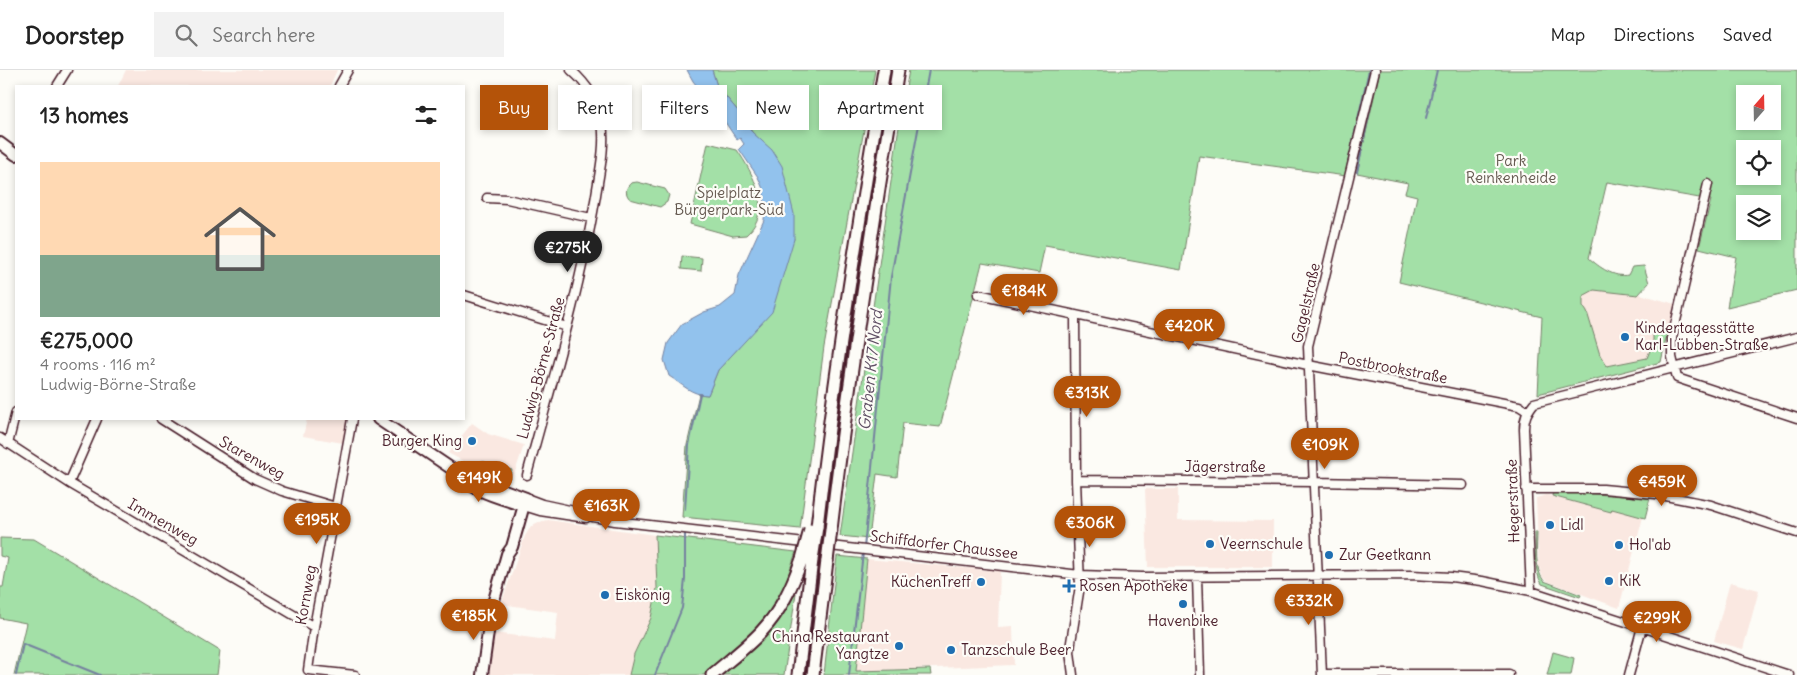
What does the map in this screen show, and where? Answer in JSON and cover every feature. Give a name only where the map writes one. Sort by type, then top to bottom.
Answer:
[{"type":"highway","points":[[798,675],[807,559],[823,474],[853,256],[884,70]]},
{"type":"highway","points":[[813,675],[847,397],[898,70]]},
{"type":"highway","points":[[712,675],[772,620],[807,559]]},
{"type":"main road","points":[[0,143],[15,152]]},
{"type":"main road","name":"Schiffdorfer Chaussee","points":[[379,420],[458,473],[470,474],[523,501]]},
{"type":"main road","points":[[482,675],[491,611],[507,554],[512,548],[523,501]]},
{"type":"street","points":[[57,85],[66,70]]},
{"type":"street","points":[[340,85],[348,70]]},
{"type":"street","name":"Ludwig-Börne-Straße","points":[[527,475],[567,327],[599,173],[603,126],[599,108],[581,79],[571,70]]},
{"type":"street","name":"Gagelstraße","points":[[1322,674],[1308,346],[1375,70]]},
{"type":"street","points":[[1708,184],[1672,338],[1672,357],[1677,378],[1797,418]]},
{"type":"street","points":[[487,198],[507,199],[591,218]]},
{"type":"street","name":"Postbrookstraße","points":[[978,294],[1308,365],[1519,406],[1527,411]]},
{"type":"street","points":[[465,295],[567,327]]},
{"type":"street","points":[[1073,675],[1071,647],[1080,586],[1076,480],[1075,315]]},
{"type":"street","points":[[1527,411],[1534,403],[1797,337]]},
{"type":"street","name":"Hegerstraße","points":[[1527,411],[1524,419],[1524,429],[1530,591]]},
{"type":"street","points":[[8,444],[15,416]]},
{"type":"street","points":[[69,483],[97,420]]},
{"type":"street","name":"Starenweg","points":[[163,420],[255,479],[282,491],[336,507]]},
{"type":"street","name":"Kornweg","points":[[352,420],[314,627],[308,670],[355,675]]},
{"type":"street","name":"Immenweg","points":[[0,438],[69,483],[314,627]]},
{"type":"street","name":"Jägerstraße","points":[[1076,480],[1464,485]]},
{"type":"street","points":[[1526,489],[1603,489],[1656,494],[1711,505],[1797,533]]},
{"type":"street","name":"Schiffdorfer Chaussee","points":[[523,501],[540,511],[587,518],[592,517],[754,538],[1080,575],[1108,577],[1396,575],[1451,577],[1530,591],[1789,675]]},
{"type":"street","points":[[1197,577],[1200,675]]},
{"type":"street","points":[[1629,675],[1642,626]]},
{"type":"street","points":[[1322,674],[1509,674]]},
{"type":"shaded area","points":[[126,70],[337,70],[330,85],[118,85]]},
{"type":"shaded area","name":"Kindertagesstätte Karl-Lübben-Straße","points":[[1584,278],[1675,304],[1661,363],[1593,380],[1576,311]]},
{"type":"shaded area","points":[[307,420],[347,420],[343,443],[303,436]]},
{"type":"shaded area","points":[[472,423],[488,434],[524,445],[515,472],[508,481],[479,470],[448,453]]},
{"type":"shaded area","name":"Veernschule","points":[[1145,489],[1178,489],[1178,520],[1273,521],[1273,567],[1148,567]]},
{"type":"shaded area","points":[[1547,495],[1610,512],[1611,509],[1643,517],[1619,608],[1549,582],[1543,578],[1539,567],[1536,498]]},
{"type":"shaded area","points":[[548,520],[655,535],[657,588],[651,618],[634,654],[629,675],[489,675],[494,633],[555,641],[558,612],[501,604],[525,536],[536,523]]},
{"type":"shaded area","points":[[867,559],[1000,571],[998,627],[1013,626],[1014,665],[856,671]]},
{"type":"shaded area","points":[[1730,582],[1759,590],[1743,649],[1714,641]]},
{"type":"green space","points":[[712,70],[875,70],[872,85],[819,85],[819,130],[864,130],[824,347],[800,529],[682,517],[687,445],[699,394],[708,395],[718,370],[739,347],[794,239],[759,139],[751,130],[809,130],[809,85],[737,85],[737,110],[727,98],[727,85],[717,85]]},
{"type":"green space","points":[[909,70],[1371,70],[1346,176],[1199,156],[1181,270],[1045,245],[1039,273],[982,263],[940,427],[903,423],[897,477],[877,474],[869,539],[840,536],[899,130],[942,130],[942,85],[906,85]]},
{"type":"green space","name":"Park Reinkenheide","points":[[1380,70],[1797,70],[1797,290],[1727,307],[1736,257],[1699,248],[1711,200],[1607,182],[1589,258],[1602,268],[1623,276],[1628,275],[1632,267],[1644,266],[1649,283],[1638,295],[1594,290],[1583,296],[1583,306],[1587,312],[1600,355],[1607,366],[1647,358],[1653,343],[1653,329],[1668,330],[1661,362],[1538,394],[1542,317],[1399,282],[1417,196],[1405,193],[1408,183],[1357,173]]},
{"type":"green space","name":"Spielplatz Bürgerpark-Süd","points":[[708,143],[737,150],[754,181],[760,204],[759,215],[746,235],[733,236],[690,224]]},
{"type":"green space","points":[[637,182],[665,189],[669,195],[667,202],[660,207],[630,199],[627,189],[631,183]]},
{"type":"green space","points":[[682,256],[702,258],[701,271],[681,269]]},
{"type":"green space","points":[[481,461],[512,470],[508,481],[479,470]]},
{"type":"green space","points":[[1553,491],[1650,498],[1645,518],[1612,509],[1611,512],[1552,496]]},
{"type":"green space","points":[[1535,532],[1537,532],[1537,564],[1544,581],[1581,595],[1580,597],[1542,584],[1536,566]]},
{"type":"green space","points":[[655,535],[796,552],[783,590],[773,607],[745,640],[704,675],[629,675],[634,654],[651,618],[657,588]]},
{"type":"green space","points":[[0,538],[34,539],[220,651],[217,675],[14,675],[26,623],[0,618],[0,587],[3,587],[8,558],[0,556]]},
{"type":"green space","points":[[837,556],[867,559],[856,671],[930,669],[931,675],[824,675]]},
{"type":"green space","points":[[796,593],[784,675],[720,675],[752,647],[770,628]]},
{"type":"green space","points":[[1553,652],[1574,658],[1571,675],[1547,675]]},
{"type":"water","points":[[687,70],[712,70],[717,85],[696,85]]},
{"type":"water","points":[[727,98],[737,110],[737,130],[751,130],[772,150],[782,166],[794,214],[794,239],[772,312],[718,370],[708,395],[702,395],[692,391],[669,376],[664,360],[668,343],[682,324],[704,312],[720,307],[735,295],[739,275],[764,220],[765,204],[763,189],[758,177],[739,149],[744,144],[740,138],[737,140],[727,125]]},
{"type":"waterway","name":"Graben K17 Nord","points":[[864,548],[891,277],[929,70]]},
{"type":"waterway","points":[[1347,168],[1369,70]]},
{"type":"waterway","points":[[1426,118],[1437,70]]},
{"type":"waterway","points":[[1357,172],[1377,77]]},
{"type":"waterway","points":[[685,509],[689,445],[700,394]]},
{"type":"waterway","points":[[655,675],[682,608],[685,579],[685,532]]},
{"type":"waterway","name":"Graben K17 Nord","points":[[849,675],[863,553]]},
{"type":"waterway","points":[[16,675],[23,644],[100,675]]},
{"type":"place","name":"Kindertagesstätte Karl-Lübben-Straße","points":[[1625,337]]},
{"type":"place","name":"Burger King","points":[[472,441]]},
{"type":"place","name":"Lidl","points":[[1550,525]]},
{"type":"place","name":"Veernschule","points":[[1210,544]]},
{"type":"place","name":"Hol'ab","points":[[1619,545]]},
{"type":"place","name":"Zur Geetkann","points":[[1329,555]]},
{"type":"place","name":"KiK","points":[[1609,581]]},
{"type":"place","name":"KüchenTreff","points":[[981,582]]},
{"type":"place","name":"Rosen Apotheke","points":[[1069,586]]},
{"type":"place","name":"Eiskönig","points":[[605,595]]},
{"type":"place","name":"Havenbike","points":[[1183,604]]},
{"type":"place","name":"China Restaurant Yangtze","points":[[899,646]]},
{"type":"place","name":"Tanzschule Beer","points":[[951,650]]}]
